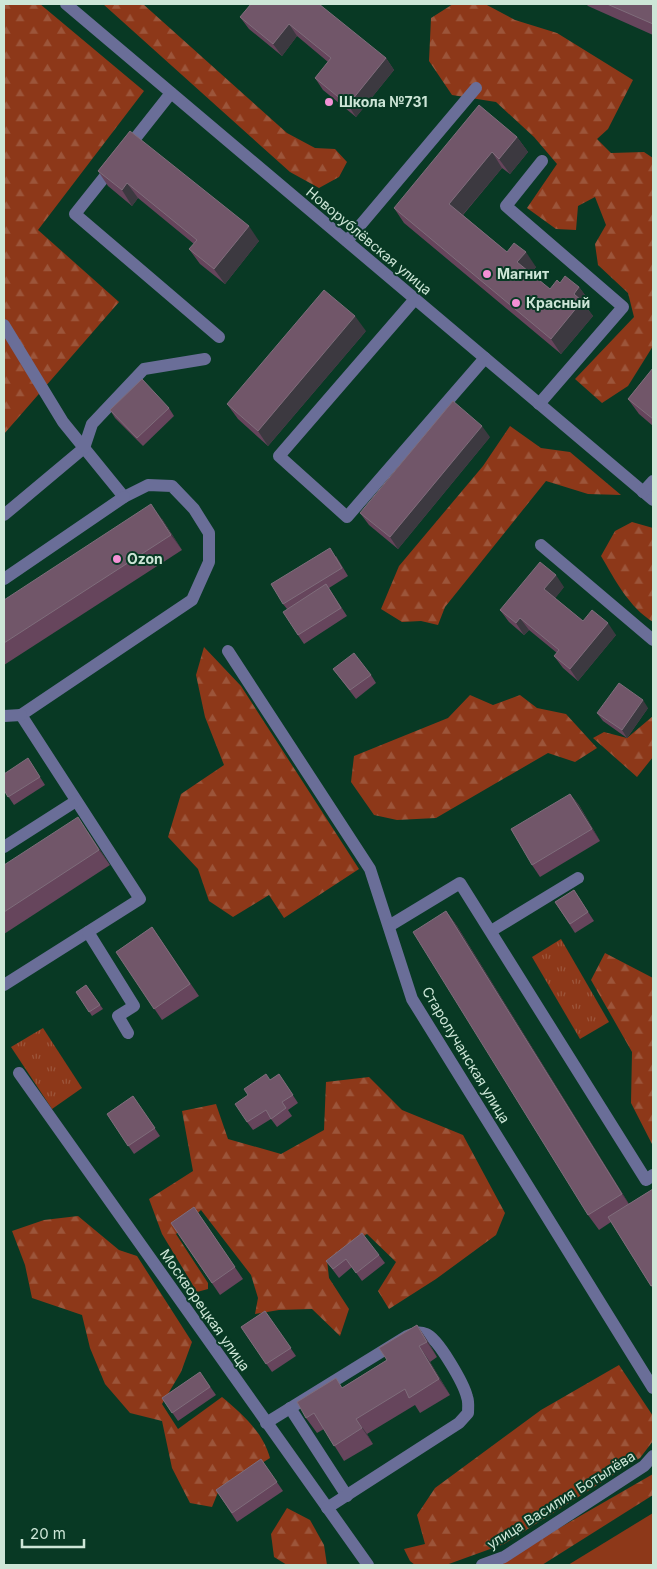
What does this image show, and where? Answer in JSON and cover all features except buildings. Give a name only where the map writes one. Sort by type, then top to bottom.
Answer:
[{"type":"street","name":"Новорублёвская улица","points":[[66,4],[648,496]]},
{"type":"street","points":[[347,242],[476,88]]},
{"type":"street","points":[[172,93],[75,214],[219,337]]},
{"type":"street","points":[[540,404],[623,307],[506,206],[542,161]]},
{"type":"street","points":[[415,299],[279,456],[347,517],[485,358]]},
{"type":"street","points":[[4,325],[63,422],[124,496]]},
{"type":"street","points":[[4,515],[84,448],[92,424],[144,369],[206,359]]},
{"type":"street","points":[[648,496],[653,481]]},
{"type":"street","points":[[4,579],[124,496],[148,485],[172,486],[194,508],[209,533],[210,562],[192,600],[21,716],[4,716]]},
{"type":"street","points":[[541,545],[653,640]]},
{"type":"street","name":"Старолучанская улица","points":[[228,651],[370,869],[412,999],[653,1388]]},
{"type":"street","points":[[4,985],[140,899],[21,716]]},
{"type":"street","points":[[4,846],[76,801]]},
{"type":"street","points":[[490,931],[578,878]]},
{"type":"street","points":[[389,926],[460,883],[646,1180],[653,1175]]},
{"type":"street","points":[[88,932],[134,1006],[118,1016],[128,1033]]},
{"type":"street","name":"Москворецкая улица","points":[[19,1073],[368,1565]]},
{"type":"street","points":[[266,1423],[408,1336],[420,1331],[429,1334],[438,1344],[468,1398],[468,1413],[459,1423],[327,1508]]},
{"type":"street","points":[[290,1408],[347,1496]]},
{"type":"street","name":"улица Василия Ботылёва","points":[[482,1565],[504,1557],[644,1466],[653,1456]]},
{"type":"green space","points":[[4,4],[40,4],[144,91],[38,230],[119,302],[4,434]]},
{"type":"green space","points":[[103,4],[143,4],[287,133],[315,148],[335,149],[347,162],[339,177],[319,188],[290,172]]},
{"type":"green space","points":[[453,4],[485,4],[515,20],[557,33],[633,80],[608,129],[597,139],[611,153],[644,152],[653,158],[653,346],[628,386],[602,403],[575,379],[634,317],[628,293],[598,265],[595,244],[606,225],[595,197],[578,206],[576,230],[556,229],[527,208],[557,164],[534,137],[496,102],[452,95],[429,61],[431,18]]},
{"type":"green space","points":[[510,426],[541,448],[570,452],[621,495],[588,494],[546,481],[445,607],[438,625],[421,621],[402,622],[381,609],[399,566],[483,466]]},
{"type":"green space","points":[[632,522],[653,528],[653,622],[644,616],[630,601],[601,556],[615,531]]},
{"type":"green space","points":[[204,647],[241,686],[359,869],[284,918],[269,895],[233,917],[209,901],[198,869],[168,837],[181,794],[224,765],[205,717],[196,675]]},
{"type":"green space","points":[[470,695],[493,705],[520,695],[537,708],[566,714],[597,748],[575,762],[548,753],[436,818],[397,820],[374,815],[351,782],[354,756],[448,718]]},
{"type":"green space","points":[[653,716],[653,757],[637,777],[593,738],[604,732],[627,738]]},
{"type":"green space","points":[[561,939],[609,1022],[580,1039],[532,957]]},
{"type":"green space","points":[[605,953],[653,978],[653,1146],[631,1103],[632,1052],[591,980]]},
{"type":"green space","points":[[43,1028],[82,1088],[52,1109],[11,1047]]},
{"type":"green space","points":[[369,1077],[402,1110],[463,1135],[505,1213],[496,1235],[436,1279],[389,1309],[378,1291],[396,1262],[367,1234],[327,1260],[329,1278],[349,1309],[340,1336],[312,1309],[279,1310],[255,1314],[258,1298],[251,1275],[201,1210],[176,1234],[208,1283],[208,1289],[197,1292],[162,1234],[149,1199],[193,1171],[182,1111],[216,1104],[228,1139],[281,1154],[324,1130],[326,1082]]},
{"type":"green space","points":[[78,1216],[119,1250],[137,1256],[192,1342],[181,1372],[162,1404],[178,1429],[222,1397],[251,1424],[267,1449],[270,1458],[219,1490],[212,1507],[190,1503],[172,1468],[162,1421],[130,1413],[105,1384],[90,1348],[82,1315],[32,1298],[25,1265],[12,1231],[44,1220]]},
{"type":"green space","points":[[619,1365],[653,1416],[653,1441],[640,1458],[504,1544],[446,1565],[415,1565],[410,1561],[404,1549],[425,1544],[417,1515],[435,1488],[541,1410]]},
{"type":"green space","points":[[653,1474],[653,1495],[542,1565],[495,1565]]},
{"type":"green space","points":[[287,1508],[310,1520],[324,1545],[327,1565],[287,1565],[274,1557],[271,1534]]},
{"type":"green space","points":[[653,1513],[653,1565],[568,1565]]},
{"type":"place","name":"Школа №731","points":[[329,102]]},
{"type":"place","name":"Магнит","points":[[487,274]]},
{"type":"place","name":"Красный","points":[[516,303]]},
{"type":"place","name":"Ozon","points":[[117,559]]}]
